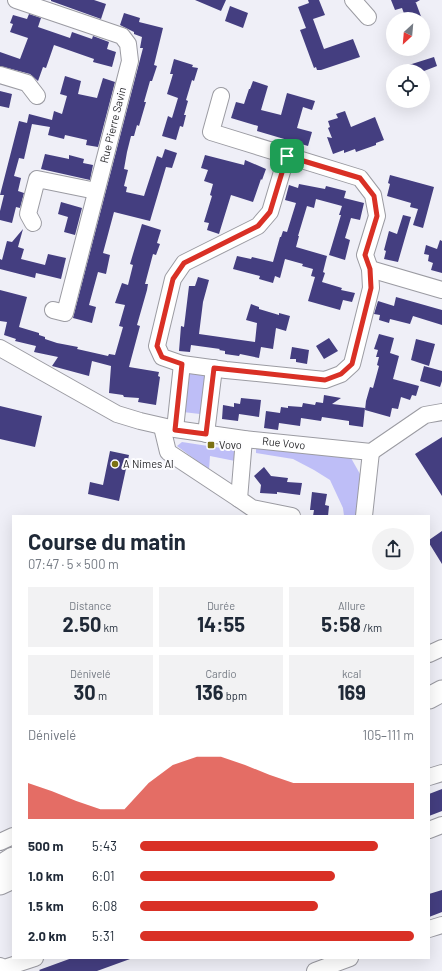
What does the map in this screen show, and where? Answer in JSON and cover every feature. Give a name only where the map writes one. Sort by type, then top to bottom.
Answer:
[{"type":"main road","points":[[430,684],[442,678]]},
{"type":"main road","points":[[430,697],[442,691]]},
{"type":"main road","points":[[0,866],[12,859]]},
{"type":"main road","points":[[0,870],[12,864]]},
{"type":"main road","points":[[0,884],[12,878]]},
{"type":"street","name":"Rue Pierre Savin","points":[[16,0],[122,36],[128,44],[130,61],[65,313],[53,310]]},
{"type":"street","points":[[353,0],[368,17]]},
{"type":"street","points":[[0,75],[27,83],[37,96]]},
{"type":"street","points":[[221,96],[210,132],[360,178],[374,196],[377,216],[365,255],[370,269],[371,288],[352,364],[341,374],[325,380],[182,364],[162,357],[157,346],[173,279],[184,263],[258,226],[270,212],[287,156]]},
{"type":"street","points":[[33,223],[28,214],[37,179],[96,191]]},
{"type":"street","points":[[370,269],[442,290]]},
{"type":"street","name":"Rue Vovo","points":[[0,348],[117,414],[168,428],[206,434],[371,452]]},
{"type":"street","points":[[182,364],[168,428],[168,452],[252,508],[287,515]]},
{"type":"street","points":[[206,434],[220,369]]},
{"type":"street","points":[[364,515],[371,452],[425,415],[442,412]]},
{"type":"street","points":[[239,499],[244,439]]},
{"type":"street","points":[[430,654],[442,648]]},
{"type":"street","points":[[430,777],[442,773]]},
{"type":"street","points":[[430,830],[442,825]]},
{"type":"street","points":[[0,842],[12,836]]},
{"type":"street","points":[[430,930],[442,925]]},
{"type":"street","points":[[0,966],[4,968],[32,959]]},
{"type":"street","points":[[315,971],[355,959]]},
{"type":"shaded area","points":[[189,371],[205,373],[200,414],[183,412]]},
{"type":"shaded area","points":[[182,442],[234,450],[235,461],[210,456],[209,470],[177,446]]},
{"type":"shaded area","points":[[256,445],[337,452],[351,458],[360,474],[356,515],[344,515],[343,508],[330,480],[314,470],[293,459],[256,453]]},
{"type":"building","points":[[51,0],[94,0],[106,4],[101,19]]},
{"type":"building","points":[[195,0],[226,0],[221,11]]},
{"type":"building","points":[[308,0],[319,0],[325,15],[313,19],[324,49],[353,39],[360,57],[321,70],[317,70],[316,67],[314,68],[300,30],[306,28],[298,7],[309,3]]},
{"type":"building","points":[[391,0],[420,0],[415,3],[419,12],[403,12],[402,8],[395,10]]},
{"type":"building","points":[[230,6],[248,13],[243,28],[225,21]]},
{"type":"building","points":[[124,13],[140,18],[139,22],[163,28],[154,65],[157,66],[152,81],[150,81],[139,126],[137,125],[134,136],[131,136],[127,152],[124,169],[128,170],[124,186],[127,187],[126,192],[144,196],[157,156],[162,158],[165,149],[177,153],[172,168],[166,167],[150,221],[114,212],[103,253],[110,255],[106,274],[98,272],[89,305],[96,307],[92,323],[73,318],[143,48],[140,48],[142,37],[120,25]]},
{"type":"building","points":[[29,14],[41,18],[38,27],[70,38],[72,32],[92,39],[93,36],[109,42],[107,49],[116,52],[112,67],[93,62],[94,59],[54,45],[46,68],[43,67],[38,81],[30,74],[0,66],[0,52],[20,59],[28,38],[10,32],[13,24],[10,23],[13,15],[27,19]]},
{"type":"building","points":[[434,57],[437,66],[430,69],[430,64],[412,64]]},
{"type":"building","points":[[174,59],[198,68],[194,81],[192,80],[186,100],[188,101],[184,115],[186,115],[183,127],[180,126],[176,140],[162,136],[168,116],[172,118],[178,98],[167,94],[173,74],[170,74]]},
{"type":"building","points":[[65,76],[81,81],[78,94],[97,98],[103,78],[115,82],[98,147],[86,145],[87,140],[65,135],[64,139],[48,135],[50,127],[32,124],[24,159],[19,158],[14,176],[21,178],[18,191],[24,193],[20,208],[16,207],[12,223],[0,220],[0,211],[4,195],[0,195],[19,121],[27,123],[29,114],[52,120],[54,111],[62,114],[67,96],[60,94]]},
{"type":"building","points":[[253,81],[268,86],[261,110],[281,115],[287,93],[315,101],[312,110],[303,107],[297,128],[312,132],[308,146],[257,131],[258,126],[231,118],[236,102],[244,104]]},
{"type":"building","points":[[0,91],[12,94],[9,108],[0,106]]},
{"type":"building","points":[[345,111],[351,127],[375,117],[384,140],[376,143],[376,145],[356,152],[355,149],[344,153],[344,150],[333,154],[327,137],[332,138],[328,128],[330,127],[328,121],[338,118],[336,114]]},
{"type":"building","points":[[45,154],[69,159],[69,155],[84,159],[83,163],[93,165],[90,180],[41,169]]},
{"type":"building","points":[[205,155],[244,165],[245,160],[266,169],[253,202],[231,195],[219,234],[207,230],[209,223],[204,222],[212,196],[210,195],[213,184],[204,181],[208,170],[201,168]]},
{"type":"building","points":[[390,175],[434,187],[423,228],[413,225],[418,209],[410,207],[411,203],[387,196],[390,184],[388,183]]},
{"type":"building","points":[[299,184],[325,189],[326,186],[346,191],[344,198],[364,203],[360,220],[351,218],[345,238],[350,240],[345,260],[329,255],[341,215],[339,215],[342,206],[316,199],[314,208],[307,206],[298,236],[296,247],[327,256],[323,272],[325,273],[322,282],[342,288],[341,290],[355,293],[352,302],[343,300],[340,310],[308,301],[315,277],[311,276],[313,269],[302,266],[303,264],[285,259],[280,278],[275,276],[273,283],[259,279],[260,276],[233,269],[237,256],[251,259],[252,257],[273,262],[280,237],[283,231],[287,232],[296,203],[285,200],[289,185],[298,188]]},
{"type":"building","points":[[61,202],[82,208],[75,235],[64,232],[68,217],[58,214]]},
{"type":"building","points":[[403,215],[411,217],[398,262],[384,259],[386,251],[384,250],[389,231],[397,234]]},
{"type":"building","points":[[142,224],[161,230],[157,243],[160,244],[156,255],[153,254],[145,284],[148,284],[147,290],[137,325],[140,326],[129,367],[159,372],[158,376],[160,377],[156,405],[138,402],[139,398],[124,397],[123,395],[109,393],[111,366],[92,361],[89,376],[52,366],[58,357],[34,352],[36,346],[15,341],[16,339],[4,335],[7,322],[0,321],[0,290],[27,297],[19,327],[39,333],[39,335],[45,337],[45,339],[78,347],[77,349],[108,356],[109,354],[115,355],[123,327],[119,326],[125,305],[115,303],[122,283],[128,285],[133,265],[130,264]]},
{"type":"building","points":[[23,229],[18,247],[24,249],[21,259],[45,265],[48,254],[66,258],[61,279],[36,273],[35,278],[0,269],[0,259],[2,260],[7,241],[12,242]]},
{"type":"building","points":[[440,240],[442,241],[442,273],[431,270],[433,263],[428,261],[429,255],[424,254],[426,245],[437,249]]},
{"type":"building","points":[[198,277],[209,280],[203,302],[199,334],[255,342],[257,323],[246,320],[251,304],[259,307],[259,309],[279,315],[279,313],[290,316],[286,331],[276,328],[273,349],[261,347],[259,358],[240,354],[239,356],[225,354],[225,351],[219,350],[220,349],[191,345],[190,352],[179,351],[181,326],[184,327],[189,286],[195,286]]},
{"type":"building","points":[[396,297],[442,310],[442,325],[413,316],[410,324],[390,319],[389,323],[379,320],[380,315],[374,314],[378,301],[394,306]]},
{"type":"building","points":[[379,334],[394,338],[390,353],[399,356],[393,379],[419,386],[416,396],[412,395],[410,400],[401,397],[398,409],[392,408],[390,417],[365,410],[370,387],[373,388],[379,366],[377,365],[379,357],[376,357],[378,350],[374,349]]},
{"type":"building","points":[[329,338],[338,351],[324,359],[316,346]]},
{"type":"building","points":[[416,339],[435,344],[429,366],[411,360]]},
{"type":"building","points":[[292,347],[309,350],[307,364],[296,362],[296,359],[290,359]]},
{"type":"building","points":[[424,366],[442,371],[442,381],[440,387],[420,381]]},
{"type":"building","points":[[324,395],[341,398],[332,404],[365,408],[363,427],[349,425],[349,421],[322,417],[321,421],[301,418],[300,426],[279,423],[278,430],[264,428],[266,411],[280,413],[281,407],[302,407],[303,403],[315,405],[316,402],[323,403]]},
{"type":"building","points":[[241,398],[261,400],[259,417],[239,414],[238,421],[222,419],[223,405],[234,407],[234,403],[240,404]]},
{"type":"building","points":[[0,406],[42,416],[35,447],[0,439]]},
{"type":"building","points":[[442,437],[442,496],[415,454]]},
{"type":"building","points":[[110,451],[129,455],[119,501],[88,494],[90,482],[103,485]]},
{"type":"building","points":[[264,467],[271,476],[288,478],[287,482],[302,483],[300,495],[277,492],[277,494],[260,493],[261,485],[254,476]]},
{"type":"building","points":[[312,492],[327,494],[325,505],[329,506],[328,515],[313,515],[314,510],[310,510]]},
{"type":"building","points":[[442,531],[442,564],[430,545],[430,539]]},
{"type":"building","points":[[442,789],[442,811],[430,816],[430,794]]},
{"type":"building","points":[[442,890],[442,912],[430,917],[430,894]]},
{"type":"building","points":[[69,959],[130,959],[97,971],[39,970]]},
{"type":"place","name":"Vovo","points":[[211,445]]},
{"type":"place","name":"A Nimes Al","points":[[115,464]]},
{"type":"route","points":[[287,156],[360,178],[374,196],[377,216],[365,255],[370,269],[371,288],[352,364],[341,374],[325,380],[214,368],[206,434],[175,430],[182,364],[162,357],[157,346],[173,279],[184,263],[258,226],[270,212],[287,156]]}]
